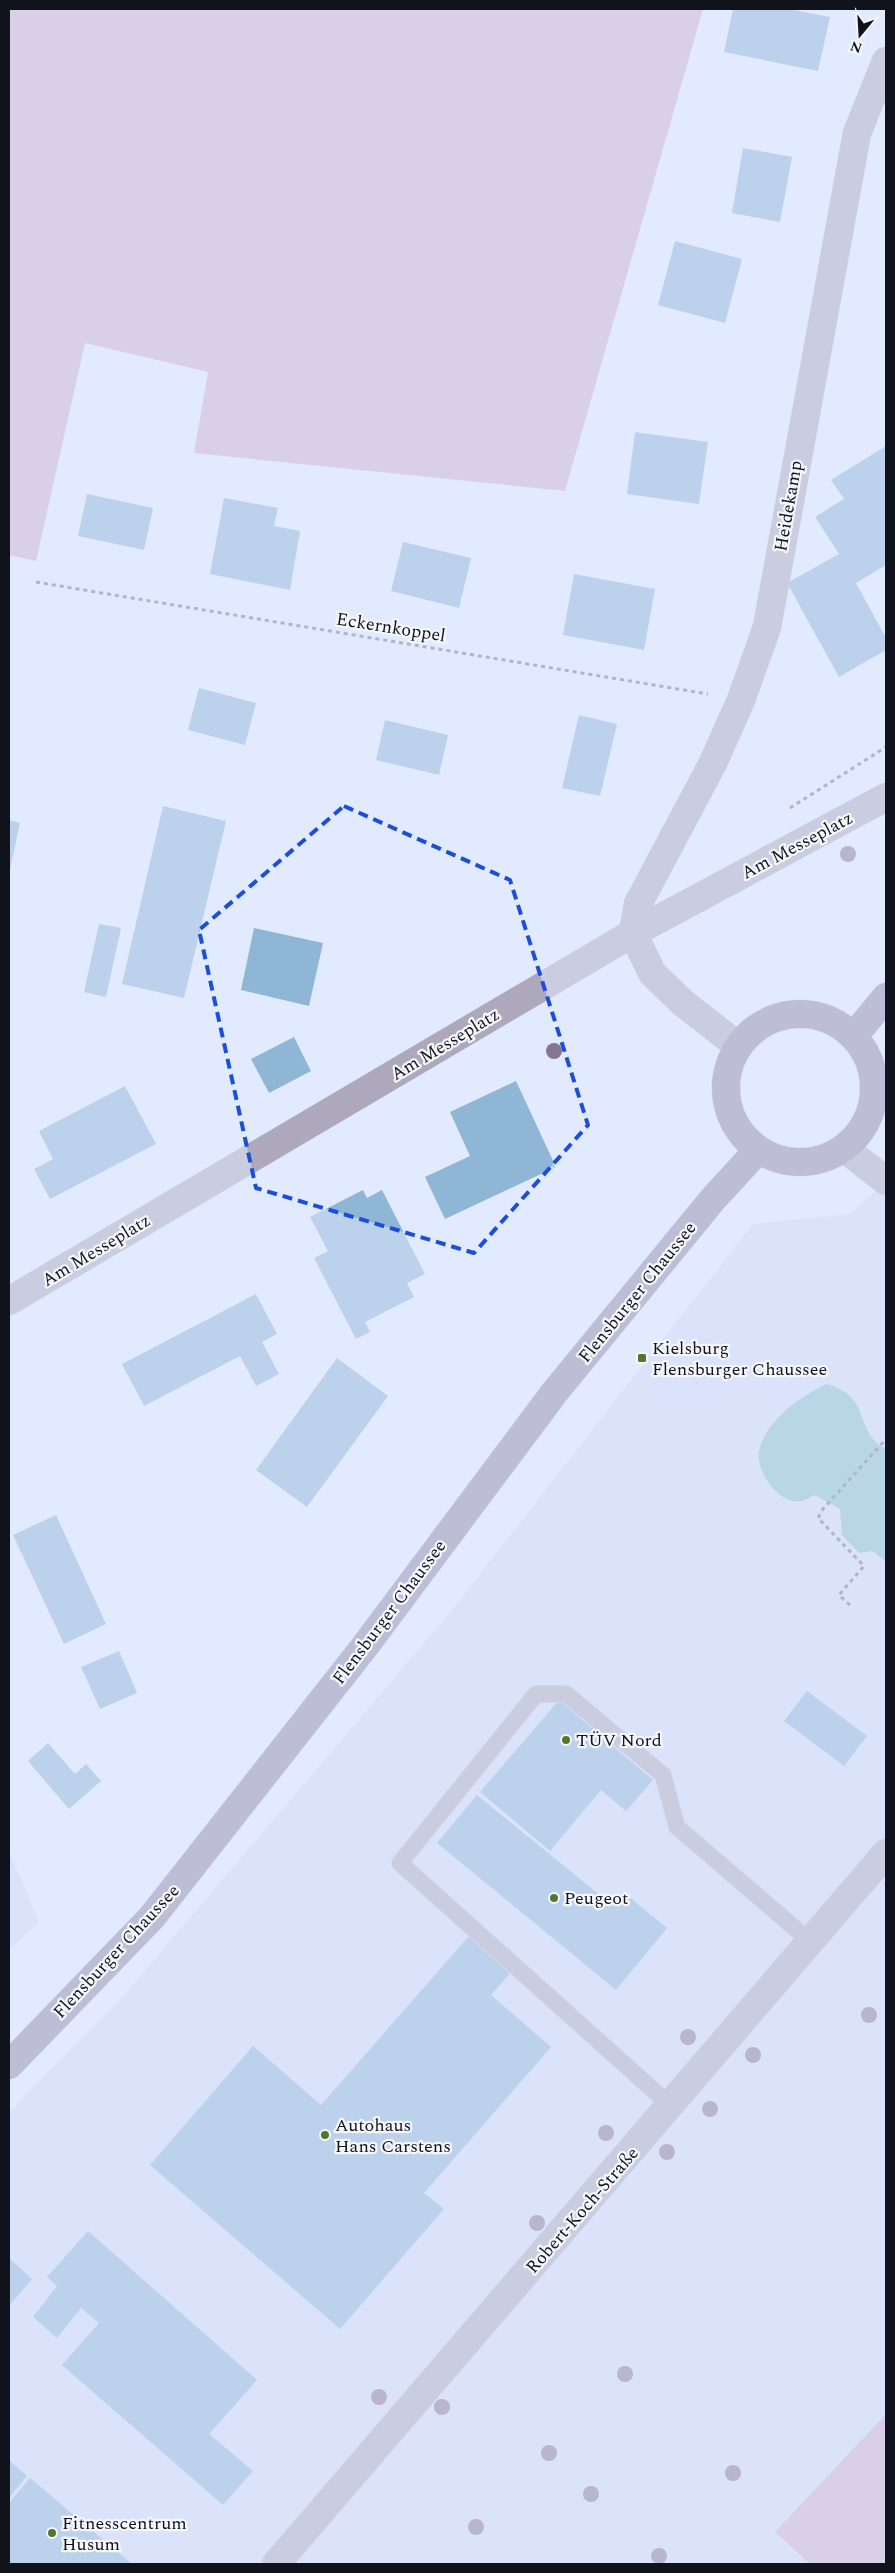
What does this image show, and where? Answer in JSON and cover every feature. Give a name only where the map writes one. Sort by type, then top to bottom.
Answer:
[{"type":"main road","points":[[854,1036],[886,996]]},
{"type":"main road","points":[[793,1012],[826,1017],[854,1036],[868,1056],[874,1081],[872,1106],[862,1129],[844,1148],[828,1157],[802,1162],[774,1158],[758,1150],[737,1129],[726,1102],[726,1072],[737,1045],[761,1022],[793,1012]]},
{"type":"main road","name":"Flensburger Chaussee","points":[[9,2065],[152,1917],[365,1646],[554,1393],[713,1199],[758,1150]]},
{"type":"street","name":"Heidekamp","points":[[633,933],[638,904],[713,763],[741,700],[767,626],[857,133],[886,61]]},
{"type":"street","name":"Am Messeplatz","points":[[9,1301],[633,933],[886,798]]},
{"type":"street","points":[[633,933],[652,973],[683,1003],[737,1045]]},
{"type":"street","points":[[844,1148],[886,1181]]},
{"type":"street","name":"Robert-Koch-Straße","points":[[276,2564],[671,2106],[886,1853]]},
{"type":"lane","points":[[671,2106],[400,1863],[536,1694],[566,1694],[662,1775],[677,1827],[811,1942]]},
{"type":"path","name":"Eckernkoppel","points":[[36,582],[741,700]]},
{"type":"path","points":[[850,1606],[839,1595],[864,1566],[818,1518],[823,1509],[885,1440]]},
{"type":"highlighted area","points":[[344,806],[510,880],[588,1125],[474,1253],[256,1188],[199,930]]},
{"type":"shaded area","points":[[9,9],[703,9],[565,491],[194,453],[208,372],[85,343],[36,561],[9,555]]},
{"type":"shaded area","points":[[886,1181],[886,2564],[9,2564],[9,2112],[125,1994],[448,1615],[753,1224],[850,1214]]},
{"type":"shaded area","points":[[826,1384],[845,1392],[851,1397],[856,1403],[873,1439],[886,1448],[886,1561],[872,1551],[859,1553],[842,1535],[840,1509],[815,1495],[801,1501],[785,1498],[770,1485],[761,1468],[759,1451],[769,1429],[795,1403]]},
{"type":"shaded area","points":[[9,1851],[39,1922],[9,1950]]},
{"type":"shaded area","points":[[886,2414],[886,2564],[810,2564],[775,2532]]},
{"type":"building","points":[[733,9],[788,9],[830,17],[818,71],[724,52]]},
{"type":"building","points":[[743,148],[792,157],[780,222],[732,213]]},
{"type":"building","points":[[675,241],[742,259],[725,323],[658,305]]},
{"type":"building","points":[[635,432],[708,442],[699,504],[627,494]]},
{"type":"building","points":[[886,446],[886,565],[856,583],[886,638],[886,650],[839,677],[787,583],[839,554],[815,517],[844,499],[831,480]]},
{"type":"building","points":[[87,494],[153,508],[144,550],[78,536]]},
{"type":"building","points":[[224,498],[278,508],[274,526],[300,531],[290,590],[210,574]]},
{"type":"building","points":[[403,542],[471,558],[459,608],[391,591]]},
{"type":"building","points":[[574,574],[655,589],[644,650],[563,635]]},
{"type":"building","points":[[199,688],[256,703],[245,745],[188,730]]},
{"type":"building","points":[[579,715],[617,724],[600,796],[562,788]]},
{"type":"building","points":[[385,720],[448,735],[439,775],[376,760]]},
{"type":"building","points":[[163,806],[226,821],[184,998],[122,984]]},
{"type":"building","points":[[9,820],[20,823],[10,870],[9,870]]},
{"type":"building","points":[[99,924],[121,928],[106,997],[84,992]]},
{"type":"building","points":[[254,928],[323,943],[309,1006],[241,990]]},
{"type":"building","points":[[294,1037],[311,1071],[269,1093],[251,1059]]},
{"type":"building","points":[[516,1081],[556,1167],[445,1219],[425,1177],[470,1156],[450,1112]]},
{"type":"building","points":[[125,1086],[156,1144],[50,1199],[34,1169],[53,1159],[39,1131]]},
{"type":"building","points":[[363,1190],[367,1198],[382,1190],[425,1274],[407,1283],[414,1297],[365,1322],[370,1332],[356,1339],[314,1258],[328,1251],[310,1217]]},
{"type":"building","points":[[256,1294],[277,1334],[262,1342],[279,1374],[256,1386],[240,1356],[144,1406],[122,1364]]},
{"type":"building","points":[[337,1358],[388,1396],[307,1507],[256,1470]]},
{"type":"building","points":[[56,1515],[106,1624],[64,1644],[13,1535]]},
{"type":"building","points":[[119,1651],[137,1693],[100,1709],[81,1667]]},
{"type":"building","points":[[807,1691],[867,1736],[844,1766],[784,1721]]},
{"type":"building","name":"TÜV Nord","points":[[559,1700],[653,1780],[626,1811],[601,1790],[550,1851],[480,1792]]},
{"type":"building","points":[[48,1743],[75,1774],[86,1764],[101,1781],[69,1809],[28,1761]]},
{"type":"building","name":"Peugeot","points":[[477,1795],[612,1905],[623,1892],[667,1928],[616,1990],[437,1843]]},
{"type":"building","name":"Autohaus Hans Carstens","points":[[469,1936],[511,1972],[491,1995],[551,2047],[424,2193],[444,2209],[340,2329],[150,2165],[253,2046],[321,2105]]},
{"type":"building","points":[[88,2231],[257,2380],[209,2434],[253,2471],[223,2505],[62,2365],[99,2323],[81,2308],[57,2338],[33,2317],[57,2286],[47,2277]]},
{"type":"building","points":[[9,2258],[32,2279],[9,2306]]},
{"type":"building","points":[[9,2460],[27,2476],[9,2498]]},
{"type":"building","name":"Fitnesscentrum Husum","points":[[30,2478],[132,2564],[9,2564],[9,2503]]},
{"type":"place","name":"Kielsburg Flensburger Chaussee","points":[[642,1358]]},
{"type":"place","name":"TÜV Nord","points":[[566,1740]]},
{"type":"place","name":"Peugeot","points":[[554,1898]]},
{"type":"place","name":"Autohaus Hans Carstens","points":[[325,2135]]},
{"type":"place","name":"Fitnesscentrum Husum","points":[[52,2533]]}]
